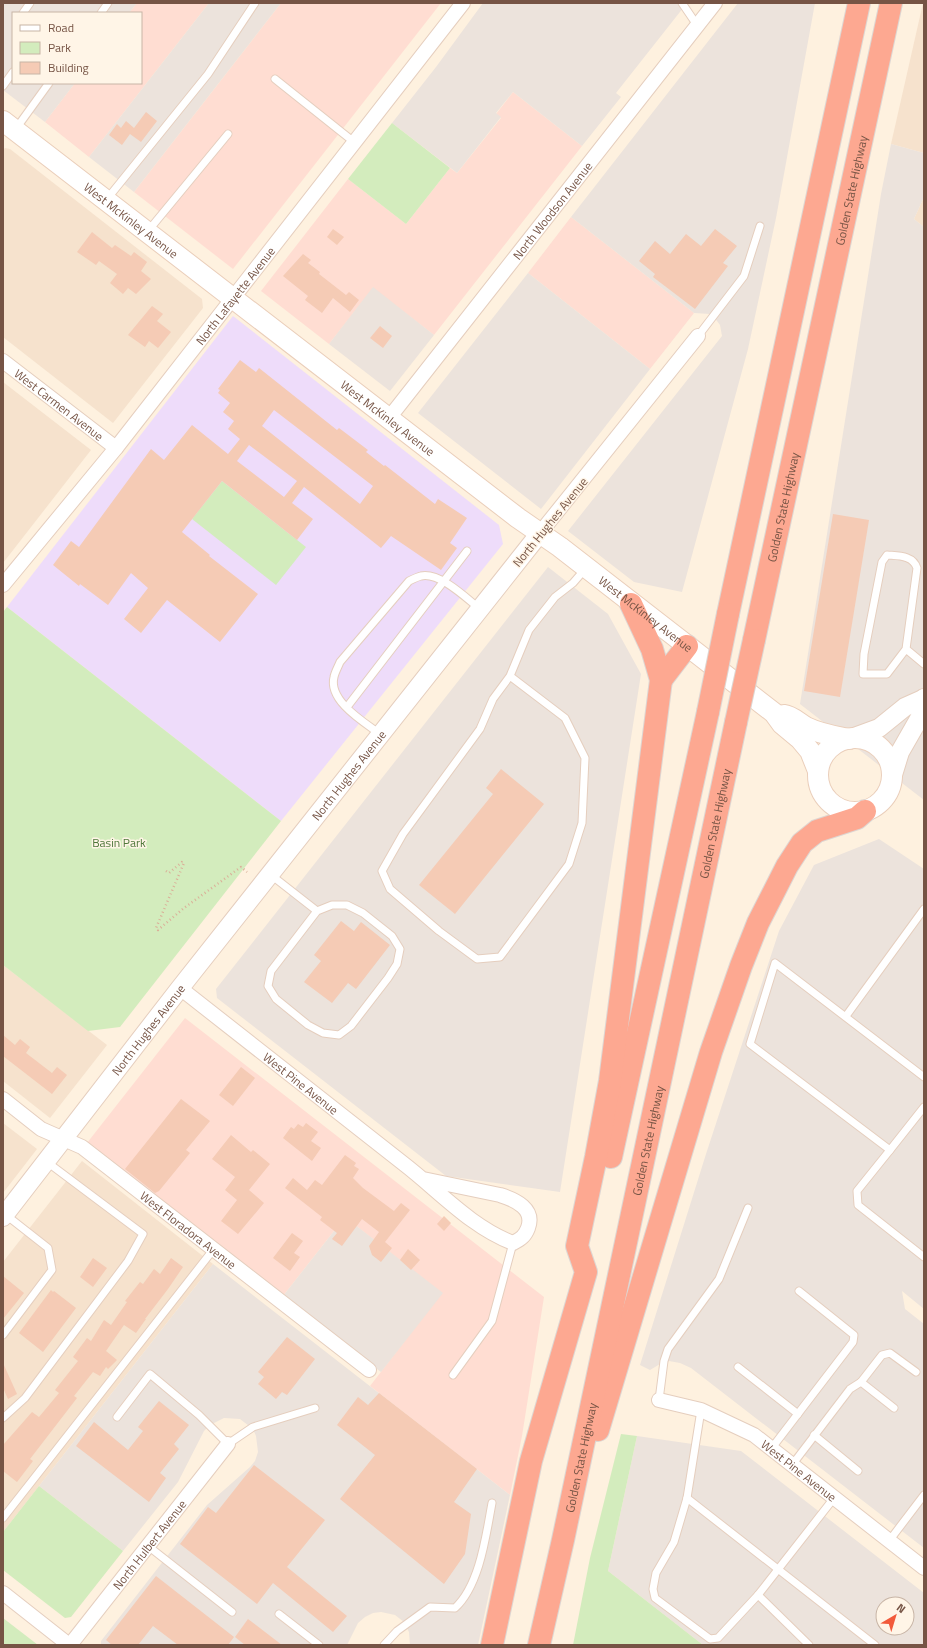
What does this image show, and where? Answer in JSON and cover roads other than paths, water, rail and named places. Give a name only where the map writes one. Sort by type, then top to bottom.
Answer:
[{"type":"highway","points":[[833,122],[849,3]]},
{"type":"highway","points":[[507,1645],[859,3]]},
{"type":"highway","name":"Golden State Highway","points":[[539,1645],[563,1540],[736,722],[891,3]]},
{"type":"highway","points":[[492,1645],[531,1461],[586,1272],[577,1246],[596,1158],[610,1081],[661,680],[652,649],[631,604]]},
{"type":"highway","points":[[661,680],[687,646]]},
{"type":"highway","points":[[563,1540],[605,1410],[711,1052],[741,966],[758,923],[784,872],[795,852],[802,843],[817,831],[857,818],[865,811]]},
{"type":"main road","name":"West McKinley Avenue","points":[[9,125],[232,299],[774,713],[782,724],[800,739],[810,751],[818,771],[819,783],[824,794],[831,803],[842,809],[853,812],[865,811]]},
{"type":"main road","name":"West McKinley Avenue","points":[[774,713],[788,716],[805,726],[826,735],[849,739],[860,739],[871,742],[880,748],[887,757],[891,767],[892,778]]},
{"type":"main road","points":[[818,771],[828,750],[838,743],[849,739]]},
{"type":"main road","points":[[865,811],[875,806],[884,798],[889,789],[892,778]]},
{"type":"street","name":"North Lafayette Avenue","points":[[3,585],[116,448],[463,3]]},
{"type":"street","name":"North Woodson Avenue","points":[[388,418],[715,3]]},
{"type":"street","name":"North Hughes Avenue","points":[[4,1216],[180,988],[698,336]]},
{"type":"street","name":"West Carmen Avenue","points":[[3,361],[116,448]]},
{"type":"street","points":[[849,739],[879,728],[905,707],[924,698]]},
{"type":"street","points":[[892,778],[900,752],[920,717],[924,698]]},
{"type":"street","name":"West Pine Avenue","points":[[180,988],[483,1228],[513,1243],[525,1235],[531,1221],[529,1213],[523,1205],[510,1198],[500,1195],[423,1179]]},
{"type":"street","name":"West Floradora Avenue","points":[[3,1099],[41,1128],[82,1147],[369,1370]]},
{"type":"street","name":"West Pine Avenue","points":[[659,1400],[701,1410],[754,1435],[889,1541],[922,1563]]},
{"type":"street","name":"North Hulbert Avenue","points":[[70,1645],[228,1444]]},
{"type":"street","points":[[3,1594],[70,1645]]},
{"type":"lane","points":[[24,12],[30,3]]},
{"type":"lane","points":[[102,12],[108,3]]},
{"type":"lane","points":[[106,200],[208,74],[255,3]]},
{"type":"lane","points":[[682,3],[698,25]]},
{"type":"lane","points":[[3,86],[12,73]]},
{"type":"lane","points":[[275,79],[354,142]]},
{"type":"lane","points":[[9,125],[48,84]]},
{"type":"lane","points":[[147,232],[228,134]]},
{"type":"lane","points":[[698,336],[744,276],[760,226]]},
{"type":"lane","points":[[346,708],[445,582],[467,551]]},
{"type":"lane","points":[[887,555],[909,558],[915,562],[917,568],[906,649],[887,674],[863,674],[864,654],[882,562],[887,555]]},
{"type":"lane","points":[[510,676],[565,718],[585,758],[582,823],[569,864],[500,957],[477,959],[439,931],[390,889],[382,871],[403,834],[480,729],[493,699],[510,676],[529,630],[555,597],[573,583],[586,568]]},
{"type":"lane","points":[[381,735],[346,708],[334,691],[333,677],[340,662],[409,581],[421,576],[432,576],[445,582],[480,610]]},
{"type":"lane","points":[[906,649],[924,664]]},
{"type":"lane","points":[[270,875],[317,911]]},
{"type":"lane","points":[[332,905],[347,905],[363,913],[392,936],[400,949],[397,964],[388,978],[351,1026],[339,1035],[323,1033],[308,1025],[276,999],[268,986],[271,971],[317,911],[332,905]]},
{"type":"lane","points":[[846,1016],[924,910]]},
{"type":"lane","points":[[890,1150],[750,1044],[775,963],[924,1077]]},
{"type":"lane","points":[[924,1107],[858,1191],[858,1205],[924,1257]]},
{"type":"lane","points":[[3,1418],[25,1398],[128,1261],[143,1234],[47,1162]]},
{"type":"lane","points":[[659,1400],[664,1361],[668,1349],[719,1279],[748,1208]]},
{"type":"lane","points":[[3,1335],[52,1270],[48,1248],[4,1216]]},
{"type":"lane","points":[[453,1375],[492,1321],[513,1243]]},
{"type":"lane","points":[[3,1518],[213,1250]]},
{"type":"lane","points":[[771,1449],[853,1342],[854,1335],[799,1291]]},
{"type":"lane","points":[[792,1465],[850,1389],[861,1382],[882,1355],[890,1352],[916,1372]]},
{"type":"lane","points":[[738,1367],[798,1414]]},
{"type":"lane","points":[[118,1417],[150,1374],[199,1415],[228,1444],[253,1427],[315,1408]]},
{"type":"lane","points":[[861,1382],[894,1408]]},
{"type":"lane","points":[[701,1410],[687,1498],[674,1542],[656,1573],[653,1590],[655,1598],[710,1640],[718,1638],[758,1595],[834,1498]]},
{"type":"lane","points":[[814,1436],[858,1471]]},
{"type":"lane","points":[[889,1541],[924,1495]]},
{"type":"lane","points":[[687,1498],[875,1645]]},
{"type":"lane","points":[[384,1645],[397,1631],[430,1607],[455,1608],[463,1600],[482,1554],[492,1503]]},
{"type":"lane","points":[[148,1546],[232,1612]]},
{"type":"lane","points":[[758,1595],[809,1645]]},
{"type":"lane","points":[[279,1614],[319,1645]]},
{"type":"park label","name":"Basin Park","points":[[119,842]]}]
